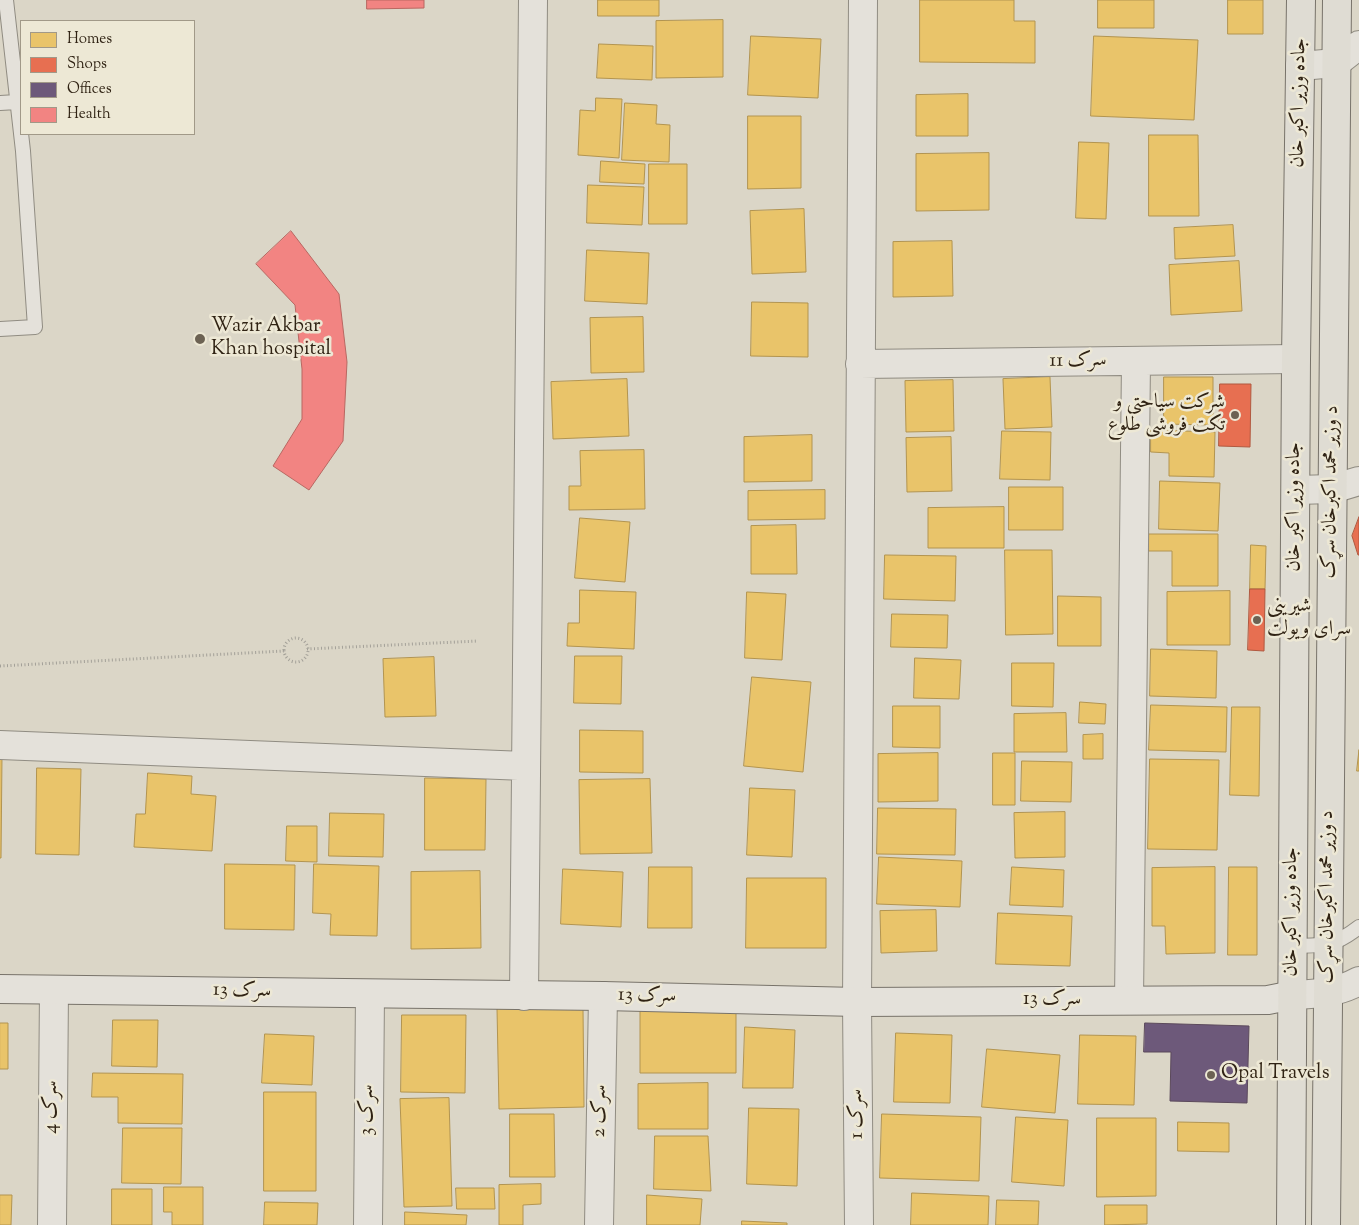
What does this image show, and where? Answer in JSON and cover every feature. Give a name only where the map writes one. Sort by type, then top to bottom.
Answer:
[{"type":"main road","name":"جاده وزیر اکبر خان","points":[[1291,1225],[1297,490],[1296,359],[1301,0]]},
{"type":"main road","name":"د وزیر محمد اکبرخان سړک","points":[[1326,1225],[1337,0]]},
{"type":"street","points":[[524,996],[533,0]]},
{"type":"street","name":"سرک 1","points":[[859,1225],[857,1002],[863,0]]},
{"type":"street","points":[[1300,66],[1336,63],[1359,45]]},
{"type":"street","name":"سرک 11","points":[[860,364],[1296,359]]},
{"type":"street","points":[[1128,1000],[1136,361]]},
{"type":"street","points":[[1297,490],[1332,489],[1359,481]]},
{"type":"street","points":[[0,745],[525,766]]},
{"type":"street","name":"سرک 13","points":[[0,989],[603,996],[857,1002],[1268,1000],[1293,995],[1328,994],[1344,990],[1359,980]]},
{"type":"street","name":"سرک 4","points":[[52,1225],[54,990]]},
{"type":"street","name":"سرک 3","points":[[368,1225],[370,994]]},
{"type":"street","name":"سرک 2","points":[[599,1225],[603,996]]},
{"type":"lane","points":[[6,0],[20,126]]},
{"type":"lane","points":[[0,103],[17,102]]},
{"type":"lane","points":[[0,329],[35,327],[21,135]]},
{"type":"lane","points":[[1293,946],[1329,945],[1343,939],[1359,926]]},
{"type":"path","points":[[295,638],[306,644],[307,650],[302,660],[296,662],[285,657],[284,651],[289,640],[295,638]]},
{"type":"path","points":[[307,650],[478,641]]},
{"type":"path","points":[[0,666],[284,651]]},
{"type":"building: Homes","points":[[598,0],[659,0],[659,16],[598,16]]},
{"type":"building: Homes","points":[[920,0],[1014,0],[1014,21],[1035,21],[1035,63],[920,62]]},
{"type":"building: Homes","points":[[1098,0],[1154,0],[1154,28],[1098,28]]},
{"type":"building: Homes","points":[[1228,0],[1263,0],[1263,34],[1228,34]]},
{"type":"building: Homes","points":[[723,20],[723,77],[656,78],[656,21]]},
{"type":"building: Homes","points":[[751,36],[821,39],[818,98],[748,95]]},
{"type":"building: Homes","points":[[1094,36],[1198,40],[1194,120],[1091,116]]},
{"type":"building: Homes","points":[[599,44],[653,46],[652,80],[597,78]]},
{"type":"building: Homes","points":[[968,94],[968,136],[916,136],[916,95]]},
{"type":"building: Homes","points":[[596,98],[622,99],[619,158],[578,155],[580,110],[595,111]]},
{"type":"building: Homes","points":[[625,103],[657,105],[656,124],[670,125],[669,162],[622,160]]},
{"type":"building: Homes","points":[[748,116],[801,116],[801,188],[748,189]]},
{"type":"building: Homes","points":[[1149,135],[1198,135],[1199,216],[1149,216]]},
{"type":"building: Homes","points":[[1079,142],[1109,143],[1106,219],[1076,218]]},
{"type":"building: Homes","points":[[989,153],[989,210],[916,211],[916,154]]},
{"type":"building: Homes","points":[[601,161],[645,164],[644,184],[600,182]]},
{"type":"building: Homes","points":[[649,164],[687,164],[687,224],[649,224]]},
{"type":"building: Homes","points":[[588,185],[644,187],[642,225],[587,223]]},
{"type":"building: Homes","points":[[804,209],[806,272],[752,274],[750,211]]},
{"type":"building: Homes","points":[[1233,225],[1235,256],[1175,259],[1174,228]]},
{"type":"building: Homes","points":[[952,241],[953,296],[893,297],[893,242]]},
{"type":"building: Homes","points":[[587,250],[649,253],[647,304],[585,301]]},
{"type":"building: Homes","points":[[1239,261],[1242,311],[1171,315],[1169,265]]},
{"type":"building: Homes","points":[[752,302],[808,303],[808,357],[751,356]]},
{"type":"building: Homes","points":[[643,317],[644,372],[591,373],[590,318]]},
{"type":"building: Homes","points":[[1050,377],[1052,427],[1005,429],[1003,379]]},
{"type":"building: Homes","points":[[1164,377],[1213,377],[1213,425],[1164,424]]},
{"type":"building: Homes","points":[[627,379],[629,436],[553,439],[551,382]]},
{"type":"building: Homes","points":[[953,380],[954,431],[906,432],[905,381]]},
{"type":"building: Homes","points":[[1151,430],[1215,432],[1214,477],[1169,476],[1169,453],[1151,452]]},
{"type":"building: Homes","points":[[1002,431],[1051,432],[1050,480],[1000,479]]},
{"type":"building: Homes","points":[[812,435],[812,481],[744,482],[744,437]]},
{"type":"building: Homes","points":[[951,437],[952,491],[907,492],[906,438]]},
{"type":"building: Homes","points":[[644,450],[645,509],[569,510],[569,486],[581,486],[580,451]]},
{"type":"building: Homes","points":[[1160,481],[1220,483],[1218,531],[1159,529]]},
{"type":"building: Homes","points":[[1009,487],[1063,487],[1063,530],[1009,530]]},
{"type":"building: Homes","points":[[825,490],[825,519],[748,520],[748,491]]},
{"type":"building: Homes","points":[[1004,507],[1004,548],[928,548],[928,508]]},
{"type":"building: Homes","points":[[580,518],[630,522],[625,582],[575,578]]},
{"type":"building: Homes","points":[[796,525],[797,574],[751,574],[751,526]]},
{"type":"building: Homes","points":[[1149,534],[1218,534],[1218,586],[1172,586],[1172,551],[1149,551]]},
{"type":"building: Homes","points":[[1251,545],[1266,546],[1265,589],[1250,589]]},
{"type":"building: Homes","points":[[1005,550],[1052,550],[1053,634],[1006,635]]},
{"type":"building: Homes","points":[[885,555],[956,556],[955,601],[884,599]]},
{"type":"building: Homes","points":[[580,590],[636,592],[634,649],[567,646],[568,623],[579,623]]},
{"type":"building: Homes","points":[[1230,591],[1230,645],[1167,645],[1167,592]]},
{"type":"building: Homes","points":[[747,592],[786,594],[782,660],[745,658]]},
{"type":"building: Homes","points":[[1058,596],[1101,597],[1101,646],[1058,646]]},
{"type":"building: Homes","points":[[892,614],[948,615],[947,648],[891,647]]},
{"type":"building: Homes","points":[[1151,649],[1217,651],[1216,698],[1150,696]]},
{"type":"building: Homes","points":[[575,656],[622,656],[621,704],[574,703]]},
{"type":"building: Homes","points":[[434,657],[436,716],[385,717],[383,659]]},
{"type":"building: Homes","points":[[915,658],[961,660],[959,699],[914,698]]},
{"type":"building: Homes","points":[[1012,663],[1054,663],[1053,707],[1012,706]]},
{"type":"building: Homes","points":[[752,677],[811,682],[803,772],[744,766]]},
{"type":"building: Homes","points":[[1080,702],[1106,704],[1105,724],[1079,723]]},
{"type":"building: Homes","points":[[1151,705],[1227,707],[1226,752],[1149,750]]},
{"type":"building: Homes","points":[[893,706],[940,706],[940,748],[893,747]]},
{"type":"building: Homes","points":[[1232,707],[1260,707],[1259,796],[1230,795]]},
{"type":"building: Homes","points":[[1066,713],[1067,752],[1014,752],[1014,714]]},
{"type":"building: Homes","points":[[580,730],[643,731],[643,773],[580,772]]},
{"type":"building: Homes","points":[[1103,734],[1103,759],[1083,759],[1083,735]]},
{"type":"building: Homes","points":[[1359,750],[1359,771],[1357,771]]},
{"type":"building: Homes","points":[[938,753],[938,801],[878,802],[878,754]]},
{"type":"building: Homes","points":[[993,753],[1015,753],[1015,805],[993,805]]},
{"type":"building: Homes","points":[[0,756],[2,756],[1,858],[0,858]]},
{"type":"building: Homes","points":[[1150,759],[1219,760],[1217,850],[1148,849]]},
{"type":"building: Homes","points":[[1022,761],[1072,762],[1071,802],[1021,801]]},
{"type":"building: Homes","points":[[37,768],[81,769],[79,855],[36,854]]},
{"type":"building: Homes","points":[[148,773],[192,776],[191,794],[216,796],[212,851],[134,847],[136,814],[145,814]]},
{"type":"building: Homes","points":[[425,778],[486,779],[485,850],[425,850]]},
{"type":"building: Homes","points":[[650,779],[652,853],[580,854],[579,780]]},
{"type":"building: Homes","points":[[750,788],[795,790],[792,857],[747,855]]},
{"type":"building: Homes","points":[[878,808],[956,809],[955,855],[877,854]]},
{"type":"building: Homes","points":[[1065,812],[1065,857],[1015,858],[1014,813]]},
{"type":"building: Homes","points":[[330,813],[384,814],[383,857],[329,856]]},
{"type":"building: Homes","points":[[287,826],[317,826],[317,862],[286,861]]},
{"type":"building: Homes","points":[[879,857],[962,861],[960,907],[877,904]]},
{"type":"building: Homes","points":[[225,864],[295,865],[294,930],[225,929]]},
{"type":"building: Homes","points":[[314,864],[379,866],[377,936],[330,935],[331,914],[313,913]]},
{"type":"building: Homes","points":[[649,867],[692,867],[692,928],[648,928]]},
{"type":"building: Homes","points":[[1012,867],[1064,870],[1063,907],[1010,905]]},
{"type":"building: Homes","points":[[1215,867],[1215,953],[1166,954],[1165,926],[1152,926],[1152,868]]},
{"type":"building: Homes","points":[[1229,867],[1257,867],[1257,955],[1228,955]]},
{"type":"building: Homes","points":[[563,869],[623,872],[621,927],[561,924]]},
{"type":"building: Homes","points":[[480,871],[481,948],[411,949],[411,872]]},
{"type":"building: Homes","points":[[747,878],[826,878],[826,948],[746,948]]},
{"type":"building: Homes","points":[[936,910],[937,951],[881,953],[880,911]]},
{"type":"building: Homes","points":[[998,913],[1072,916],[1070,966],[996,964]]},
{"type":"building: Homes","points":[[736,1006],[736,1073],[640,1073],[640,1007]]},
{"type":"building: Homes","points":[[583,1007],[584,1107],[499,1109],[497,1008]]},
{"type":"building: Homes","points":[[402,1015],[466,1015],[465,1093],[401,1092]]},
{"type":"building: Homes","points":[[113,1020],[158,1020],[157,1067],[112,1066]]},
{"type":"building: Homes","points":[[0,1023],[8,1023],[8,1069],[0,1069]]},
{"type":"building: Homes","points":[[745,1027],[795,1030],[793,1088],[743,1088]]},
{"type":"building: Homes","points":[[896,1033],[952,1035],[950,1103],[894,1102]]},
{"type":"building: Homes","points":[[265,1034],[314,1036],[312,1085],[262,1083]]},
{"type":"building: Homes","points":[[1080,1035],[1136,1036],[1134,1105],[1078,1104]]},
{"type":"building: Homes","points":[[987,1049],[1060,1055],[1055,1113],[982,1107]]},
{"type":"building: Homes","points":[[93,1073],[183,1074],[182,1124],[118,1123],[118,1097],[92,1097]]},
{"type":"building: Homes","points":[[708,1083],[708,1129],[638,1129],[638,1084]]},
{"type":"building: Homes","points":[[264,1092],[316,1092],[316,1191],[264,1191]]},
{"type":"building: Homes","points":[[449,1098],[452,1206],[404,1207],[400,1099]]},
{"type":"building: Homes","points":[[749,1108],[799,1109],[797,1186],[747,1184]]},
{"type":"building: Homes","points":[[510,1114],[554,1114],[555,1177],[510,1177]]},
{"type":"building: Homes","points":[[882,1114],[981,1117],[979,1181],[880,1178]]},
{"type":"building: Homes","points":[[1016,1117],[1068,1120],[1064,1186],[1012,1182]]},
{"type":"building: Homes","points":[[1097,1118],[1156,1118],[1156,1196],[1097,1197]]},
{"type":"building: Homes","points":[[1178,1122],[1229,1123],[1229,1152],[1178,1151]]},
{"type":"building: Homes","points":[[123,1128],[182,1128],[181,1184],[122,1183]]},
{"type":"building: Homes","points":[[655,1136],[708,1136],[711,1191],[654,1189]]},
{"type":"building: Homes","points":[[541,1184],[541,1204],[523,1205],[523,1225],[499,1225],[499,1185]]},
{"type":"building: Homes","points":[[164,1187],[203,1187],[203,1225],[172,1225],[172,1212],[164,1212]]},
{"type":"building: Homes","points":[[456,1188],[494,1188],[495,1209],[457,1209]]},
{"type":"building: Homes","points":[[112,1189],[152,1189],[152,1225],[112,1225]]},
{"type":"building: Homes","points":[[912,1193],[989,1196],[988,1225],[911,1225]]},
{"type":"building: Homes","points":[[0,1195],[12,1195],[11,1225],[0,1225]]},
{"type":"building: Homes","points":[[647,1195],[702,1199],[700,1225],[647,1225]]},
{"type":"building: Homes","points":[[997,1200],[1039,1201],[1038,1225],[996,1225]]},
{"type":"building: Homes","points":[[265,1202],[318,1203],[317,1225],[264,1225]]},
{"type":"building: Homes","points":[[1105,1205],[1147,1205],[1147,1224],[1105,1225]]},
{"type":"building: Homes","points":[[405,1212],[467,1215],[466,1225],[405,1225]]},
{"type":"building: Homes","points":[[742,1221],[787,1223],[787,1225],[742,1225]]},
{"type":"building: Shops","name":"شرکت سیاحتی و تکت فروشی طلوع","points":[[1220,384],[1251,384],[1250,447],[1219,446]]},
{"type":"building: Shops","points":[[1359,517],[1359,555],[1358,555],[1352,536]]},
{"type":"building: Shops","name":"شیرینی سرای ویولت","points":[[1250,589],[1265,589],[1264,651],[1248,650]]},
{"type":"building: Offices","points":[[1145,1023],[1249,1026],[1247,1103],[1170,1101],[1171,1052],[1144,1052]]},
{"type":"building: Health","points":[[367,0],[424,0],[424,8],[367,9]]},
{"type":"building: Health","points":[[291,231],[339,294],[347,362],[343,441],[309,490],[273,466],[302,419],[302,369],[295,305],[256,264]]},
{"type":"place","name":"Wazir Akbar Khan hospital","points":[[200,339]]},
{"type":"place","name":"شرکت سیاحتی و تکت فروشی طلوع","points":[[1235,415]]},
{"type":"place","name":"شیرینی سرای ویولت","points":[[1257,620]]},
{"type":"place","name":"Opal Travels","points":[[1211,1075]]}]
